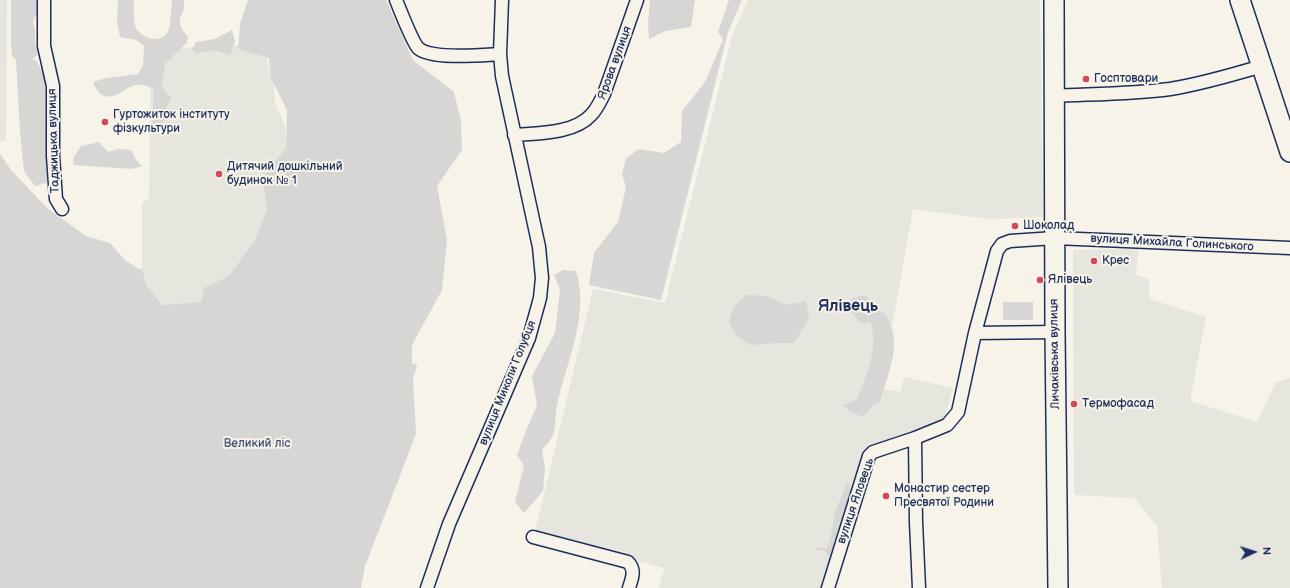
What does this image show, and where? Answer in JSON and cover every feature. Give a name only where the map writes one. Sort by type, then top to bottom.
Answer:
[{"type":"main road","name":"Личаківська вулиця","points":[[1054,0],[1055,332],[1058,588]]},
{"type":"main road","points":[[1240,0],[1290,152]]},
{"type":"street","name":"Таджицька вулиця","points":[[44,0],[44,46],[53,86],[53,156],[56,199],[62,210]]},
{"type":"street","points":[[396,0],[418,47],[425,52],[466,56],[500,54]]},
{"type":"street","name":"вулиця Миколи Голубця","points":[[428,588],[449,524],[529,338],[540,298],[542,278],[539,247],[502,76],[500,54],[502,0]]},
{"type":"street","name":"Ярова вулиця","points":[[514,135],[570,128],[590,116],[599,105],[604,94],[637,0]]},
{"type":"street","points":[[1054,96],[1141,92],[1171,88],[1209,81],[1262,66]]},
{"type":"street","name":"вулиця Михайла Голинського","points":[[975,333],[997,251],[1002,244],[1010,241],[1055,238],[1290,248]]},
{"type":"street","points":[[975,333],[1055,332]]},
{"type":"street","name":"вулиця Яловець","points":[[828,588],[869,456],[873,452],[916,438],[947,425],[958,412],[975,333]]},
{"type":"street","points":[[916,438],[916,522],[919,588]]},
{"type":"street","points":[[533,537],[628,562],[634,570],[630,588]]},
{"type":"shaded area","points":[[0,0],[7,0],[6,141],[0,141]]},
{"type":"shaded area","points":[[748,0],[1040,0],[1043,217],[989,219],[913,209],[896,305],[879,388],[900,392],[904,377],[953,388],[944,420],[867,450],[821,588],[659,588],[664,568],[535,532],[593,289],[665,303],[732,36]]},
{"type":"shaded area","name":"Дитячий дошкільний будинок № 1","points":[[259,44],[265,51],[274,87],[275,103],[285,126],[293,241],[210,302],[142,306],[142,203],[149,199],[151,57],[155,49]]},
{"type":"shaded area","points":[[1138,249],[1136,275],[1149,279],[1149,299],[1206,317],[1190,401],[1257,422],[1276,382],[1290,378],[1290,588],[1162,588],[1157,526],[1134,498],[1074,495],[1073,250]]},
{"type":"green space","points":[[11,0],[37,0],[37,13],[33,21],[35,29],[35,43],[38,54],[32,60],[36,60],[45,77],[47,183],[35,186],[24,171],[16,60],[12,56],[11,44]]},
{"type":"green space","points":[[118,0],[134,0],[134,19],[137,29],[144,36],[154,39],[163,37],[167,33],[170,22],[172,0],[184,0],[180,25],[188,37],[187,43],[165,64],[162,86],[167,94],[172,98],[167,106],[162,129],[156,130],[152,125],[154,89],[148,86],[135,85],[115,96],[110,97],[102,95],[93,82],[106,78],[138,74],[143,65],[144,46],[136,40],[120,37],[117,21]]},
{"type":"green space","name":"Великий ліс","points":[[248,0],[386,0],[413,60],[454,92],[461,121],[462,150],[437,186],[447,240],[442,290],[412,345],[412,363],[417,365],[413,380],[416,434],[365,566],[361,588],[0,588],[0,154],[11,170],[47,208],[86,236],[110,243],[125,260],[139,269],[142,269],[146,285],[162,305],[201,302],[204,288],[229,276],[254,242],[267,210],[263,177],[286,148],[287,110],[271,78],[269,58],[238,49],[240,24]]},
{"type":"green space","points":[[650,0],[695,0],[691,27],[665,31],[649,39],[648,23]]},
{"type":"green space","points":[[729,0],[742,0],[728,32],[661,300],[589,285],[594,253],[618,222],[626,187],[622,174],[626,158],[639,149],[664,153],[681,142],[682,111],[705,82],[723,40],[718,32]]},
{"type":"green space","points":[[232,30],[235,41],[230,56],[221,52],[213,51],[196,54],[192,49],[196,42],[215,39]]},
{"type":"green space","points":[[99,142],[108,152],[118,149],[131,150],[137,161],[142,166],[132,169],[74,165],[73,159],[81,146]]},
{"type":"green space","points":[[563,270],[576,271],[580,288],[579,322],[557,405],[553,435],[542,450],[545,468],[543,491],[524,513],[515,502],[524,466],[517,455],[537,406],[532,376],[555,333],[560,290],[554,275]]},
{"type":"green space","points":[[746,295],[766,296],[786,305],[806,301],[809,318],[794,343],[750,345],[736,335],[729,322],[733,308]]},
{"type":"green space","points":[[866,295],[876,309],[885,314],[891,324],[894,346],[893,358],[880,401],[874,404],[863,417],[851,412],[843,405],[857,399],[871,361],[873,351],[873,331],[870,322],[864,324],[857,319],[852,311],[850,299]]},
{"type":"green space","points":[[1003,302],[1033,302],[1033,320],[1003,320]]},
{"type":"green space","points":[[847,482],[850,485],[848,512],[828,588],[819,588],[825,578],[829,556],[825,551],[817,550],[816,547],[826,549],[830,541],[835,513]]},
{"type":"place","name":"Госптовари","points":[[1086,79]]},
{"type":"place","name":"Гуртожиток інституту фізкультури","points":[[105,122]]},
{"type":"place","name":"Дитячий дошкільний будинок № 1","points":[[219,174]]},
{"type":"place","name":"Шоколад","points":[[1015,226]]},
{"type":"place","name":"Крес","points":[[1094,261]]},
{"type":"place","name":"Ялівець","points":[[1040,280]]},
{"type":"place","name":"Термофасад","points":[[1074,404]]},
{"type":"place","name":"Монастир сестер Пресвятої Родини","points":[[886,496]]},
{"type":"district","name":"Ялівець","points":[[848,307]]}]
